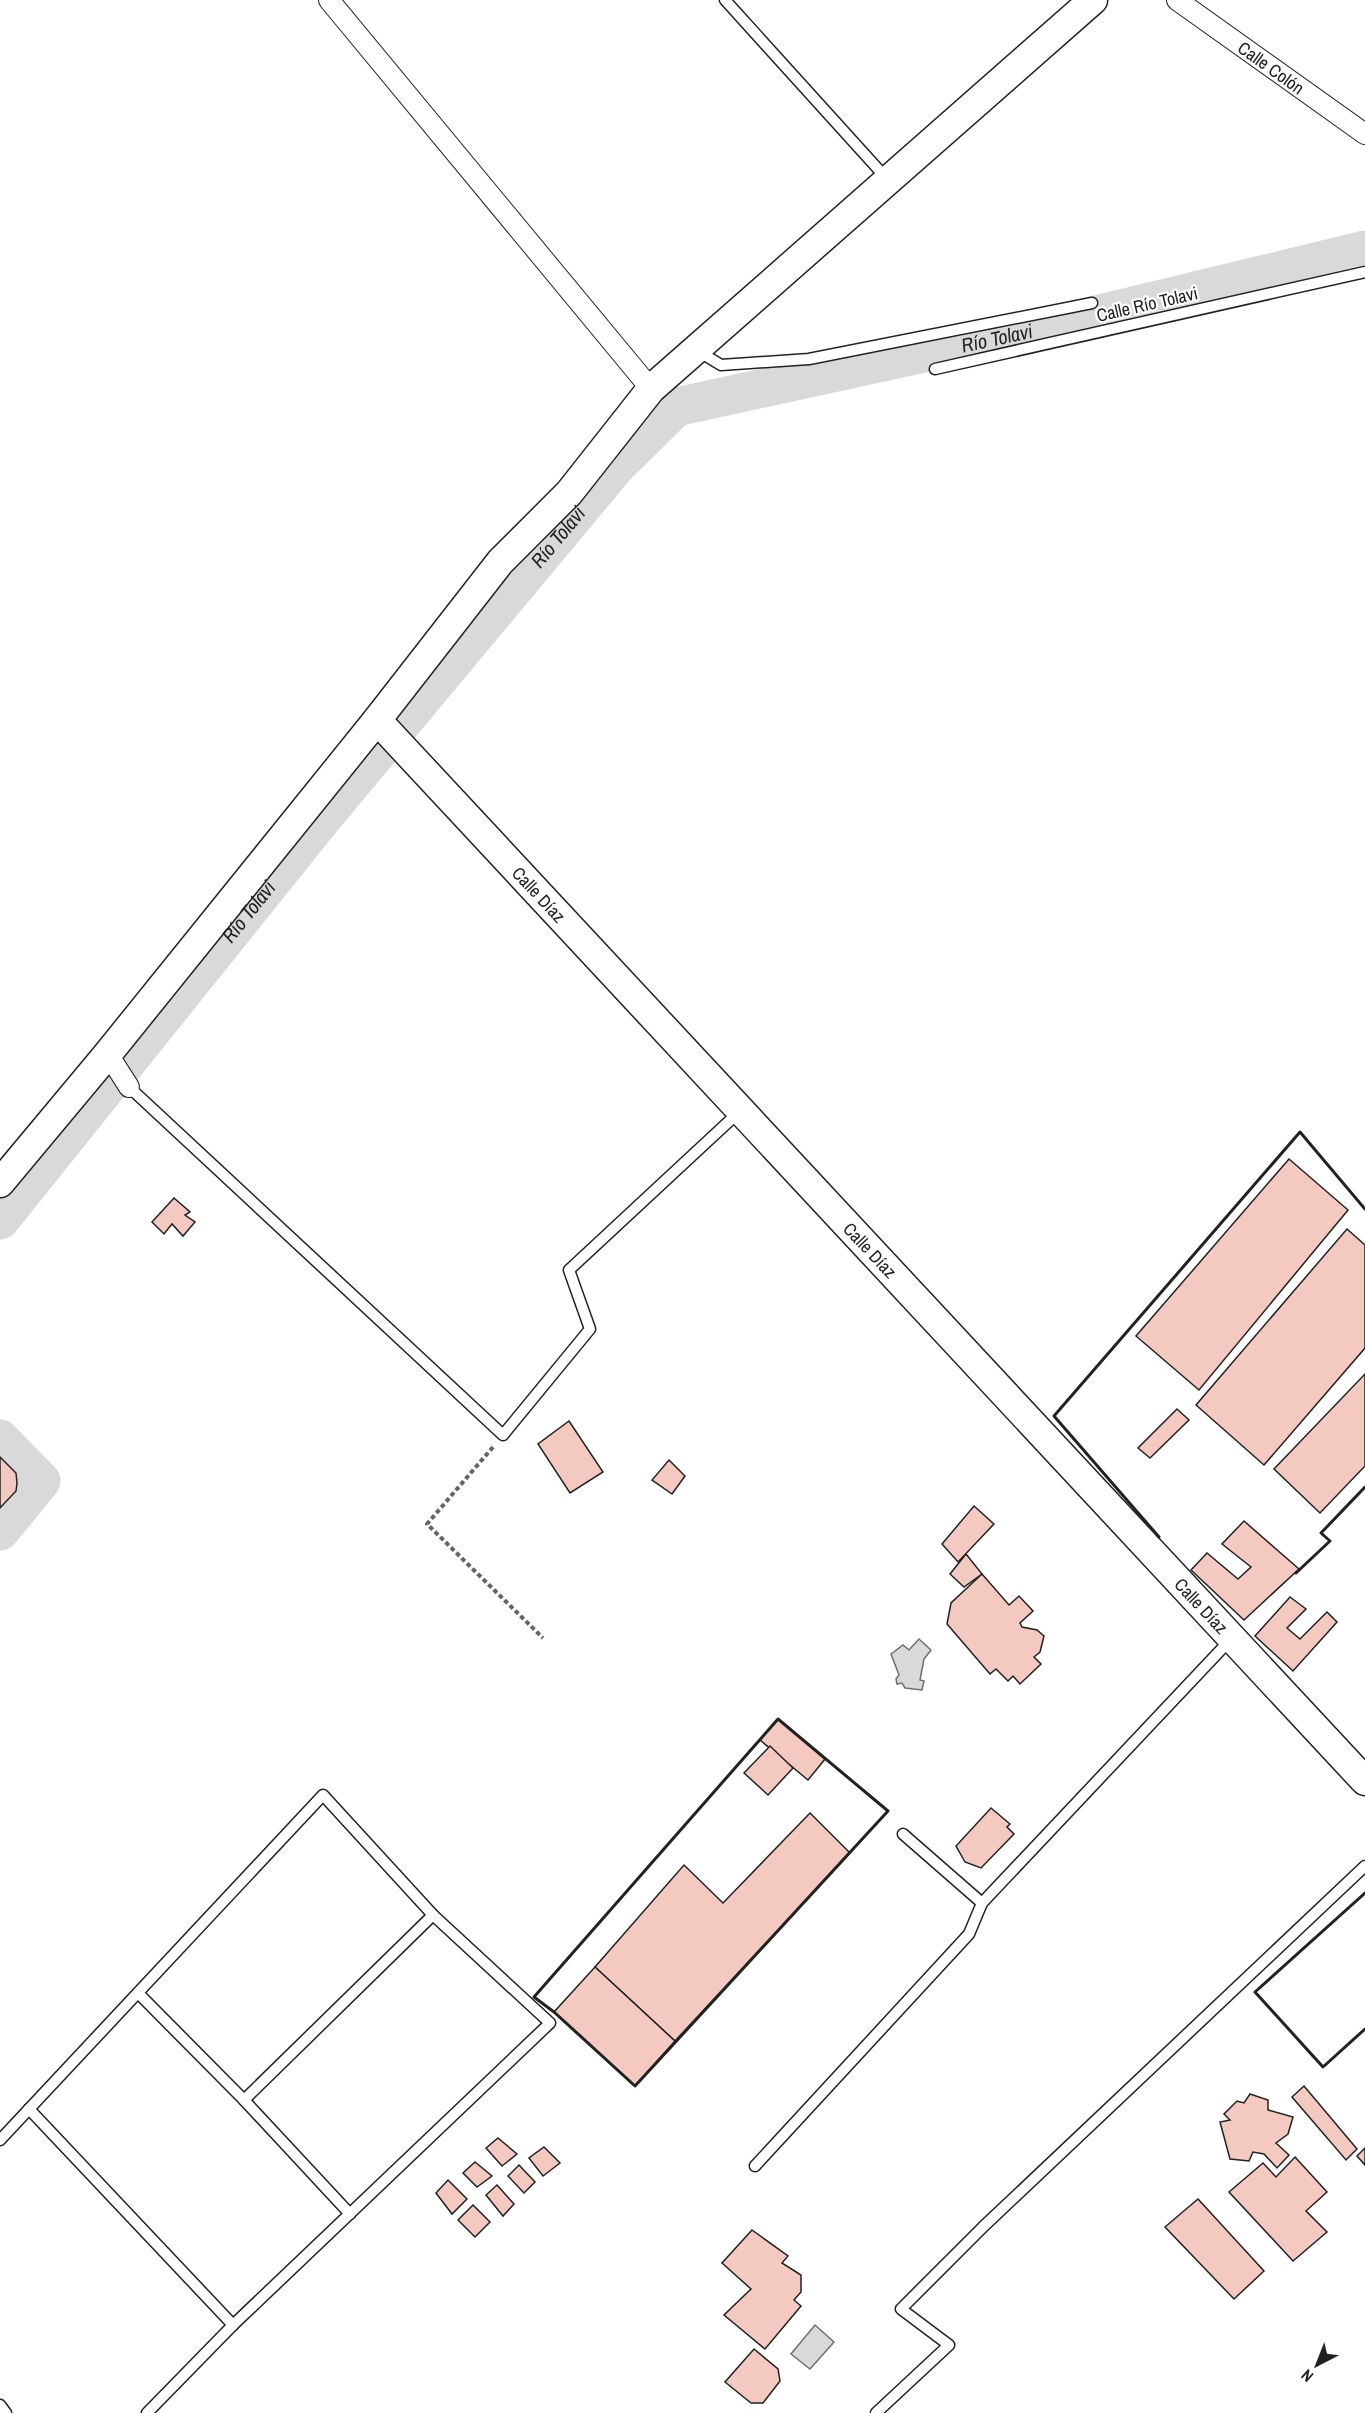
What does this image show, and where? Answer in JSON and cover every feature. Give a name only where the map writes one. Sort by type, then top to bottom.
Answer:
[{"type":"street","points":[[329,0],[651,389]]},
{"type":"street","points":[[0,1183],[110,1061],[390,734],[500,562],[569,493],[651,389],[1093,0]]},
{"type":"street","name":"Calle Colón","points":[[1177,0],[1365,134]]},
{"type":"street","name":"Calle Díaz","points":[[390,734],[1365,1781]]},
{"type":"street","points":[[110,1061],[129,1087]]},
{"type":"lane","points":[[725,0],[888,180]]},
{"type":"lane","name":"Calle Río Tolavi","points":[[936,369],[1365,272]]},
{"type":"lane","name":"Calle Río Tolavi","points":[[695,350],[721,365],[809,359],[1092,303]]},
{"type":"lane","points":[[129,1087],[503,1435],[590,1329],[569,1270],[742,1110]]},
{"type":"lane","points":[[755,2166],[969,1934],[982,1904],[1232,1638]]},
{"type":"lane","points":[[0,2140],[322,1795],[433,1915],[550,2023],[233,2325],[147,2413]]},
{"type":"lane","points":[[903,1834],[982,1904]]},
{"type":"lane","points":[[876,2413],[949,2345],[901,2309],[984,2226],[1365,1866]]},
{"type":"lane","points":[[244,2100],[433,1915]]},
{"type":"lane","points":[[138,1993],[244,2100],[350,2214]]},
{"type":"lane","points":[[29,2109],[233,2325]]},
{"type":"lane","points":[[0,2405],[6,2413]]},
{"type":"path","points":[[503,1435],[427,1524],[543,1638]]},
{"type":"shaded area","points":[[919,1639],[931,1650],[924,1659],[920,1680],[924,1681],[922,1690],[905,1688],[902,1683],[897,1684],[896,1679],[899,1675],[891,1654],[903,1645],[909,1650]]},
{"type":"shaded area","points":[[815,2325],[834,2342],[810,2369],[791,2354]]},
{"type":"building","points":[[1289,1159],[1348,1210],[1199,1390],[1136,1336]]},
{"type":"building","points":[[174,1198],[190,1212],[185,1215],[195,1222],[183,1236],[172,1224],[164,1234],[152,1222]]},
{"type":"building","points":[[1347,1229],[1365,1245],[1365,1348],[1264,1465],[1196,1405]]},
{"type":"building","points":[[1365,1374],[1365,1466],[1320,1513],[1274,1469]]},
{"type":"building","points":[[1177,1409],[1189,1420],[1150,1458],[1138,1448]]},
{"type":"building","points":[[569,1421],[603,1472],[570,1493],[538,1444]]},
{"type":"building","points":[[0,1457],[16,1473],[17,1483],[16,1491],[0,1508]]},
{"type":"building","points":[[669,1460],[685,1476],[672,1494],[652,1480]]},
{"type":"building","points":[[974,1506],[994,1524],[958,1562],[942,1544]]},
{"type":"building","points":[[1244,1521],[1299,1569],[1244,1620],[1191,1570],[1207,1553],[1238,1579],[1251,1567],[1222,1544]]},
{"type":"building","points":[[966,1554],[982,1574],[964,1587],[950,1574]]},
{"type":"building","points":[[982,1574],[1009,1605],[1019,1596],[1033,1611],[1020,1623],[1022,1627],[1037,1630],[1044,1636],[1040,1652],[1034,1657],[1041,1664],[1020,1684],[1013,1676],[1008,1681],[996,1669],[990,1674],[947,1624],[951,1603]]},
{"type":"building","points":[[1290,1597],[1306,1609],[1287,1628],[1300,1639],[1327,1612],[1337,1622],[1293,1671],[1255,1636]]},
{"type":"building","points":[[778,1719],[825,1759],[808,1780],[760,1740]]},
{"type":"building","points":[[770,1746],[793,1768],[768,1795],[744,1773]]},
{"type":"building","points":[[991,1808],[1010,1824],[1007,1827],[1014,1834],[981,1868],[965,1862],[956,1846]]},
{"type":"building","points":[[810,1813],[850,1853],[675,2041],[595,1967],[684,1865],[723,1903]]},
{"type":"building","points":[[595,1967],[675,2041],[635,2086],[554,2012]]},
{"type":"building","points":[[1304,2086],[1357,2149],[1346,2160],[1292,2097]]},
{"type":"building","points":[[1250,2094],[1268,2100],[1268,2110],[1293,2117],[1288,2134],[1276,2143],[1289,2155],[1277,2168],[1264,2154],[1253,2152],[1249,2161],[1230,2159],[1220,2122],[1230,2120],[1224,2114],[1237,2101],[1244,2103]]},
{"type":"building","points":[[498,2138],[517,2154],[502,2166],[486,2148]]},
{"type":"building","points":[[544,2147],[560,2163],[543,2176],[529,2158]]},
{"type":"building","points":[[1365,2148],[1365,2165],[1357,2156]]},
{"type":"building","points":[[1295,2157],[1327,2192],[1306,2211],[1327,2232],[1293,2261],[1229,2192],[1263,2163],[1276,2177]]},
{"type":"building","points":[[475,2162],[492,2176],[477,2187],[463,2173]]},
{"type":"building","points":[[519,2165],[535,2182],[524,2193],[508,2176]]},
{"type":"building","points":[[448,2180],[467,2199],[452,2214],[436,2193]]},
{"type":"building","points":[[497,2185],[514,2204],[503,2216],[486,2195]]},
{"type":"building","points":[[1198,2199],[1264,2271],[1234,2299],[1165,2227]]},
{"type":"building","points":[[473,2205],[490,2222],[475,2237],[458,2220]]},
{"type":"building","points":[[752,2230],[788,2256],[782,2263],[801,2275],[801,2292],[794,2300],[801,2306],[765,2349],[724,2315],[751,2289],[722,2263]]},
{"type":"building","points":[[754,2349],[778,2369],[780,2381],[763,2403],[751,2403],[725,2382]]},
{"type":"waterway","name":"Río Tolavi","points":[[0,1220],[320,821],[616,466],[676,407],[1067,322],[1365,250]]},
{"type":"waterway","name":"Río Tolavi","points":[[0,1439],[41,1481],[0,1531]]},
{"type":"wall","points":[[1159,1537],[1054,1416],[1300,1132],[1365,1209]]},
{"type":"wall","points":[[1296,1573],[1330,1541],[1321,1533],[1365,1487]]},
{"type":"wall","points":[[778,1719],[888,1811],[635,2086],[554,2012],[534,1997],[778,1719]]},
{"type":"wall","points":[[1365,1893],[1255,1992],[1323,2067],[1365,2029]]}]
